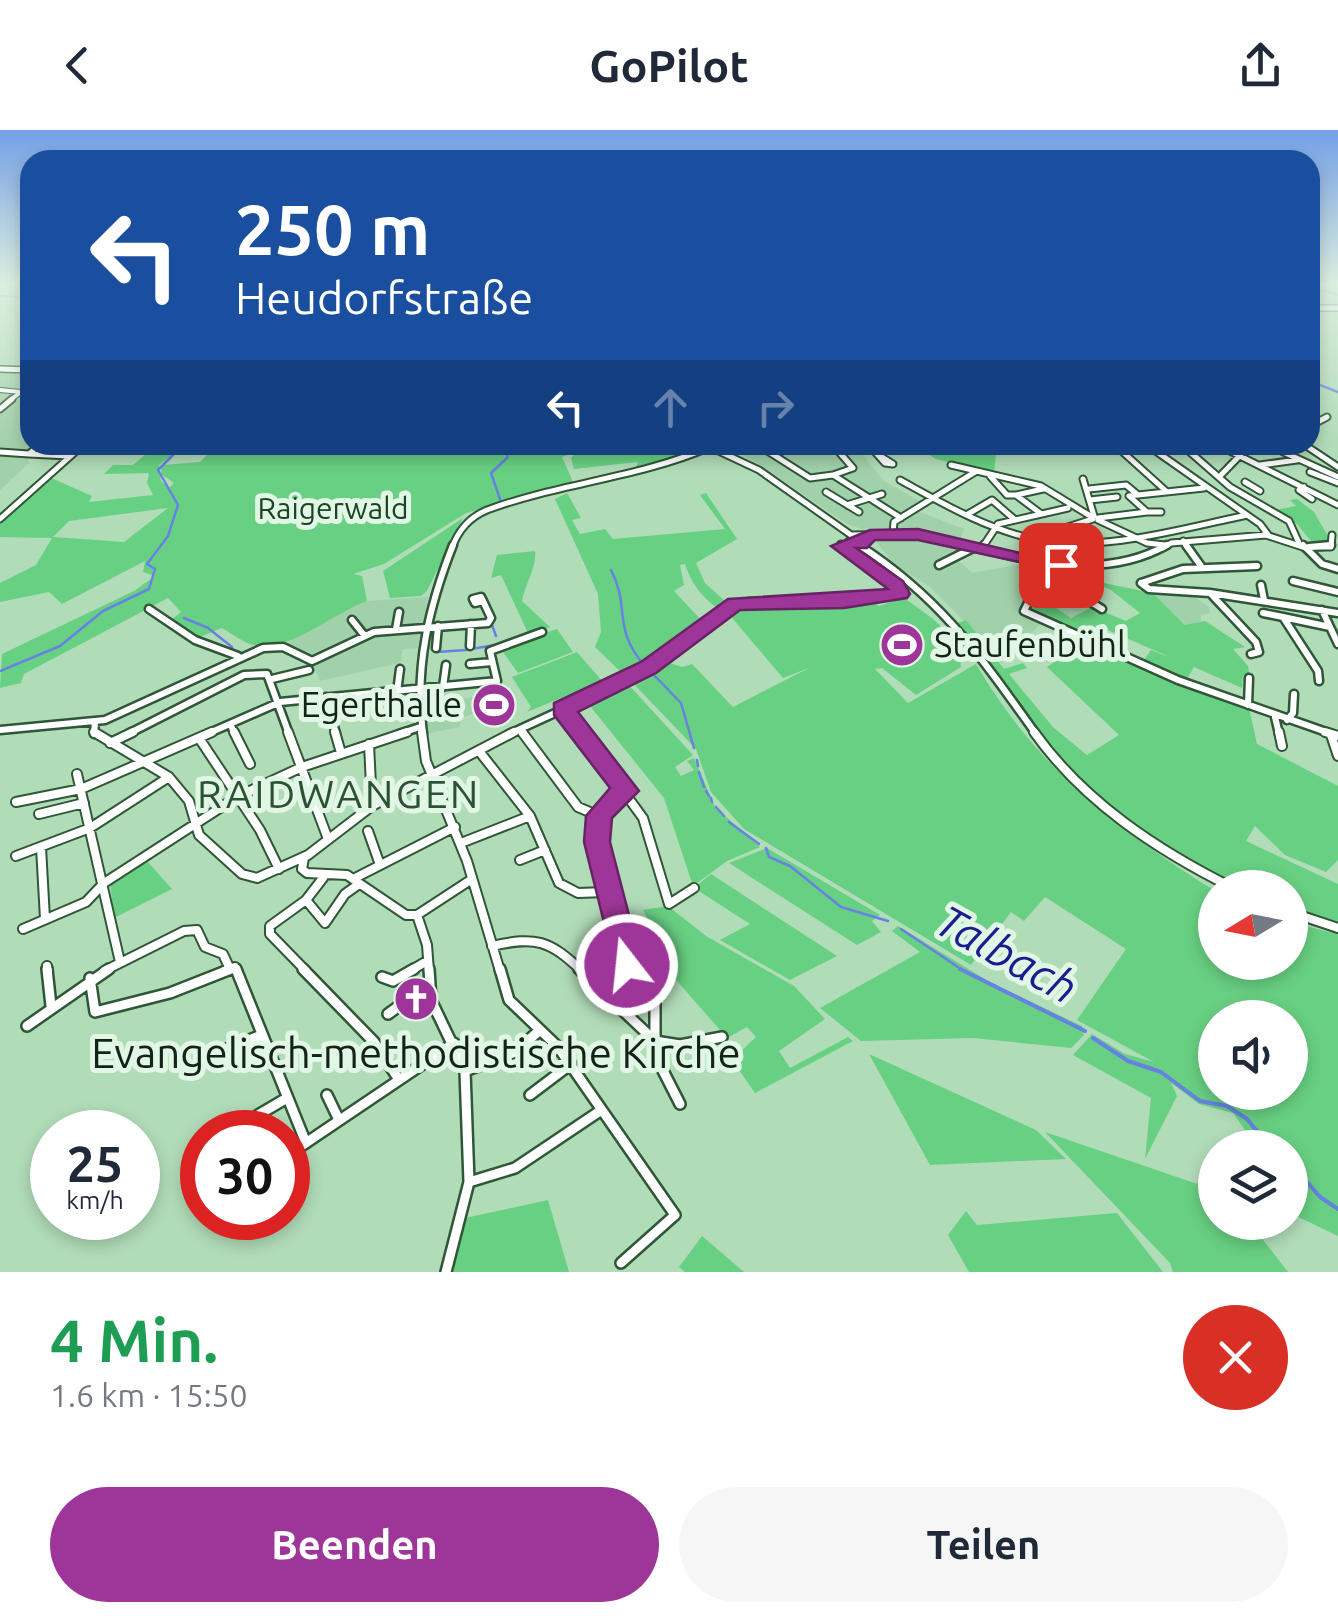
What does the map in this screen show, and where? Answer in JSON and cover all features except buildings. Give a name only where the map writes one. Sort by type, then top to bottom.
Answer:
[{"type":"street","points":[[0,409],[20,393]]},
{"type":"street","points":[[1320,420],[1327,416]]},
{"type":"street","points":[[50,455],[70,456]]},
{"type":"street","points":[[621,1263],[675,1215],[571,1064],[508,1000],[460,842],[432,778],[420,727],[419,689],[431,601],[454,540],[476,514],[661,468],[683,455]]},
{"type":"street","points":[[730,455],[750,464],[850,538],[893,533],[1040,563],[1090,566],[1139,561],[1165,545],[1183,541],[1269,536],[1308,547],[1330,547],[1332,535]]},
{"type":"street","points":[[774,455],[812,479],[854,468],[842,455]]},
{"type":"street","points":[[1127,455],[1166,491]]},
{"type":"street","points":[[1161,455],[1256,521],[1269,536]]},
{"type":"street","points":[[1195,455],[1240,493],[1290,521],[1299,544]]},
{"type":"street","points":[[1290,455],[1338,480]]},
{"type":"street","points":[[0,519],[70,456]]},
{"type":"street","points":[[1221,475],[1236,456],[1338,505]]},
{"type":"street","points":[[1259,466],[1299,459]]},
{"type":"street","points":[[950,465],[1044,488],[1069,507],[1127,534],[1165,545]]},
{"type":"street","points":[[893,533],[892,524],[900,518],[975,472]]},
{"type":"street","points":[[1310,472],[1338,480]]},
{"type":"street","points":[[833,474],[900,518]]},
{"type":"street","points":[[991,475],[1007,495],[1044,488]]},
{"type":"street","points":[[1083,479],[1095,518]]},
{"type":"street","points":[[900,480],[996,527],[1033,538],[1080,542],[1247,515]]},
{"type":"street","points":[[1240,493],[1258,490],[1245,482]]},
{"type":"street","points":[[1089,489],[1126,486],[1138,495]]},
{"type":"street","points":[[1305,486],[1299,490],[1312,499]]},
{"type":"street","points":[[1147,512],[1129,496],[1206,488]]},
{"type":"street","points":[[826,492],[859,512]]},
{"type":"street","points":[[848,505],[882,494]]},
{"type":"street","points":[[1016,494],[1040,514]]},
{"type":"street","points":[[1327,497],[1338,496]]},
{"type":"street","points":[[1090,500],[1117,498]]},
{"type":"street","points":[[967,514],[991,500],[1014,519]]},
{"type":"street","points":[[1256,521],[1260,520],[1259,504]]},
{"type":"street","points":[[982,549],[996,527],[1069,507]]},
{"type":"street","points":[[1033,538],[1095,518],[1161,512]]},
{"type":"street","points":[[95,722],[92,732],[108,744],[148,761],[169,777],[189,801],[192,824],[248,877],[304,858],[372,806],[648,668],[735,604],[844,601],[900,594],[896,586],[841,548],[850,538]]},
{"type":"street","points":[[863,539],[961,630],[1034,732],[1080,784],[1142,835],[1202,870]]},
{"type":"street","points":[[1183,541],[1201,566]]},
{"type":"street","points":[[938,565],[973,547]]},
{"type":"street","points":[[1308,547],[1322,564],[1338,569]]},
{"type":"street","points":[[1090,566],[1089,576],[1024,604],[1028,615],[1274,716],[1334,735],[1338,756]]},
{"type":"street","points":[[1257,566],[1201,566],[1161,574],[1140,584],[1338,613]]},
{"type":"street","points":[[1293,581],[1338,592]]},
{"type":"street","points":[[1261,585],[1264,600]]},
{"type":"street","points":[[1064,586],[1102,609]]},
{"type":"street","points":[[1210,593],[1215,604],[1254,639],[1258,652],[1252,654]]},
{"type":"street","points":[[0,730],[95,722],[238,656],[276,646],[312,661],[364,636],[396,629],[491,621],[483,601]]},
{"type":"street","points":[[149,608],[196,640],[238,656]]},
{"type":"street","points":[[1322,610],[1338,644]]},
{"type":"street","points":[[396,629],[399,612]]},
{"type":"street","points":[[1263,613],[1330,627]]},
{"type":"street","points":[[1283,618],[1318,670],[1319,681]]},
{"type":"street","points":[[352,620],[364,636]]},
{"type":"street","points":[[470,646],[471,624]]},
{"type":"street","points":[[436,648],[438,626]]},
{"type":"street","points":[[16,802],[81,788],[280,702],[498,681],[492,649],[542,632]]},
{"type":"street","points":[[470,664],[492,662]]},
{"type":"street","points":[[443,687],[446,665]]},
{"type":"street","points":[[397,692],[400,669]]},
{"type":"street","points":[[108,744],[253,672],[272,679],[309,670]]},
{"type":"street","points":[[1248,705],[1249,678]]},
{"type":"street","points":[[272,679],[328,839]]},
{"type":"street","points":[[1287,720],[1293,713],[1294,694]]},
{"type":"street","points":[[326,696],[341,753]]},
{"type":"street","points":[[562,709],[627,791],[643,818],[669,904],[694,888]]},
{"type":"street","points":[[1274,716],[1282,746]]},
{"type":"street","points":[[230,724],[250,764]]},
{"type":"street","points":[[22,929],[86,902],[104,883],[237,797],[302,767],[420,727]]},
{"type":"street","points":[[520,729],[578,806],[599,816]]},
{"type":"street","points":[[199,738],[279,869]]},
{"type":"street","points":[[368,744],[372,806]]},
{"type":"street","points":[[479,752],[530,816],[553,874],[564,887],[588,894],[606,892]]},
{"type":"street","points":[[77,774],[120,962]]},
{"type":"street","points":[[16,856],[90,828],[169,777]]},
{"type":"street","points":[[612,998],[626,980],[627,965],[598,856],[599,816],[611,800],[627,791]]},
{"type":"street","points":[[39,814],[84,803]]},
{"type":"street","points":[[460,842],[530,816]]},
{"type":"street","points":[[306,900],[324,924],[357,881],[379,862],[454,828]]},
{"type":"street","points":[[368,832],[379,862]]},
{"type":"street","points":[[41,847],[45,919]]},
{"type":"street","points":[[520,860],[545,850]]},
{"type":"street","points":[[304,858],[305,872],[314,889]]},
{"type":"street","points":[[290,864],[295,870],[323,878],[344,874],[397,912],[416,916],[470,881]]},
{"type":"street","points":[[323,878],[306,900],[272,924],[270,934],[374,1042],[398,1078]]},
{"type":"street","points":[[416,916],[427,961],[428,985],[465,1071],[470,1182],[446,1272]]},
{"type":"street","points":[[1308,918],[1338,928]]},
{"type":"street","points":[[26,1026],[90,978],[184,931],[197,930],[205,946],[223,954],[229,967]]},
{"type":"street","points":[[492,946],[524,939],[555,946],[655,1041],[680,1045],[722,1038]]},
{"type":"street","points":[[382,977],[393,981],[427,961]]},
{"type":"street","points":[[47,966],[52,1008]]},
{"type":"street","points":[[90,978],[95,1012],[170,993],[229,967],[239,970],[260,1036],[291,1110]]},
{"type":"street","points":[[388,1014],[428,985]]},
{"type":"street","points":[[655,999],[655,1055],[680,1104]]},
{"type":"street","points":[[465,1071],[515,1052],[540,1030]]},
{"type":"street","points":[[220,1052],[260,1036]]},
{"type":"street","points":[[310,1139],[454,1043]]},
{"type":"street","points":[[530,1095],[571,1064]]},
{"type":"street","points":[[327,1096],[339,1120]]},
{"type":"street","points":[[267,1110],[286,1098]]},
{"type":"street","points":[[470,1182],[515,1168],[600,1111]]},
{"type":"shaded area","points":[[0,372],[20,372],[20,455],[27,455],[29,463],[0,490]]},
{"type":"shaded area","points":[[743,455],[863,455],[884,481],[921,502],[912,509],[964,529],[959,542],[971,551],[958,560],[972,573],[1027,563],[1088,568],[1088,574],[1022,603],[1020,608],[1026,616],[1041,623],[1024,642],[990,647],[929,586],[896,566],[866,530],[849,525]]},
{"type":"shaded area","points":[[1151,591],[1189,593],[1209,607],[1210,613],[1201,615],[1201,622],[1186,625]]},
{"type":"shaded area","points":[[428,597],[420,648],[403,649],[400,663],[320,681],[312,660],[284,645],[333,613],[367,601]]},
{"type":"shaded area","points":[[475,697],[479,711],[460,719],[460,727],[425,734],[430,717],[425,703]]},
{"type":"green space","name":"Raigerwald","points":[[145,455],[172,455],[159,465],[161,481],[169,488],[174,483],[161,474],[162,465],[200,462],[207,455],[567,455],[562,457],[574,484],[466,513],[384,564],[353,574],[362,576],[367,601],[285,642],[254,645],[222,628],[197,638],[170,621],[181,612],[168,598],[24,674],[21,683],[0,688],[2,654],[134,591],[155,576],[143,572],[145,561],[62,604],[49,592],[0,602],[0,583],[36,565],[52,538],[0,537],[0,520],[49,477],[92,496],[89,502],[153,495],[147,483],[149,473],[104,474],[113,465],[133,465]],"holes":[[[168,508],[124,542],[53,537],[69,521]]]},
{"type":"green space","points":[[683,455],[634,473],[638,462],[574,469],[571,458]]},
{"type":"green space","points":[[929,455],[996,455],[994,474]]},
{"type":"green space","points":[[567,493],[581,518],[572,520],[580,534],[605,529],[613,539],[725,529],[700,495],[706,493],[737,539],[696,563],[705,583],[727,603],[717,608],[701,594],[685,564],[680,565],[684,585],[674,591],[702,621],[626,677],[595,647],[601,632],[598,594],[555,499]]},
{"type":"green space","points":[[1297,499],[1314,512],[1332,543],[1314,545],[1298,525],[1275,510],[1296,506],[1290,500]]},
{"type":"green space","points":[[463,518],[427,591],[421,596],[390,598],[383,571]]},
{"type":"green space","points":[[535,551],[522,601],[550,627],[529,635],[501,575],[491,578],[497,555]]},
{"type":"green space","points":[[1089,580],[1153,593],[1185,625],[1205,621],[1245,647],[1233,649],[1248,666],[1250,678],[1243,676],[1242,688],[1194,667],[1187,679],[1144,660],[1151,650],[1172,658],[1101,627],[1093,639],[1029,613],[1027,605],[1041,598],[1071,618],[1092,607],[1126,621],[1140,613],[1111,590]]},
{"type":"green space","points":[[904,598],[941,627],[960,656],[961,667],[916,695],[882,668],[875,669],[908,703],[976,664],[1000,701],[1052,765],[1112,819],[1198,880],[1198,980],[1308,980],[1308,926],[1338,934],[1338,1236],[1308,1222],[1308,1130],[1245,1130],[1233,1113],[1222,1110],[1308,1110],[1308,1000],[1198,1000],[1198,1103],[1171,1083],[1177,1096],[1145,1159],[1151,1098],[1073,1055],[1092,1034],[1125,1054],[1154,1062],[1077,1020],[1126,949],[1045,897],[1024,921],[1011,912],[971,965],[744,829],[711,792],[696,749],[630,680],[664,661],[682,667],[692,664],[733,707],[809,668],[783,678],[727,612],[737,605],[852,602],[857,606],[870,600],[879,606]]},
{"type":"green space","points":[[966,620],[1004,669],[1023,663],[1027,668],[1009,674],[1053,727],[1087,755],[1119,735],[1047,667],[1056,661],[1067,632],[1249,708],[1257,744],[1338,786],[1338,860],[1326,872],[1285,855],[1255,826],[1246,841],[1338,884],[1338,924],[1308,915],[1308,870],[1198,870],[1140,833],[1057,758],[958,623]]},
{"type":"green space","points":[[557,629],[573,652],[518,673],[501,649],[495,653],[501,680],[493,651]]},
{"type":"green space","points":[[577,652],[602,681],[527,712],[531,707],[512,677]]},
{"type":"green space","points":[[627,683],[693,755],[675,767],[681,776],[694,770],[687,761],[694,758],[715,807],[760,847],[727,861],[693,886],[664,798],[586,701]]},
{"type":"green space","points":[[767,848],[880,915],[872,921],[881,932],[857,945],[729,863]]},
{"type":"green space","points":[[147,861],[172,889],[114,918],[110,882]]},
{"type":"green space","points":[[711,874],[837,956],[790,980],[720,940],[750,924],[694,888]]},
{"type":"green space","points":[[668,906],[706,936],[794,986],[825,1019],[779,1051],[790,1068],[848,1037],[853,1041],[755,1093],[732,1060],[756,1037],[747,1027],[727,1038],[656,957],[654,949],[660,943],[643,910]]},
{"type":"green space","points":[[898,926],[993,984],[1082,1026],[1084,1035],[1071,1048],[973,1038],[861,1041],[820,1008],[920,952],[892,931]]},
{"type":"green space","points":[[869,1054],[1036,1130],[1066,1159],[930,1165]]},
{"type":"green space","points":[[1045,1132],[1198,1184],[1198,1240],[1263,1240],[1288,1272],[1173,1272],[1170,1263]]},
{"type":"green space","points":[[548,1200],[569,1272],[448,1272],[465,1218]]},
{"type":"green space","points":[[966,1211],[977,1225],[1117,1213],[1163,1272],[969,1272],[948,1235]]},
{"type":"green space","points":[[702,1236],[744,1272],[685,1272],[679,1267]]},
{"type":"waterway","points":[[1320,385],[1338,392]]},
{"type":"waterway","points":[[0,671],[60,646],[103,611],[149,589],[155,569],[147,564],[168,536],[178,505],[158,470],[173,455]]},
{"type":"waterway","points":[[501,502],[491,473],[508,455]]},
{"type":"waterway","name":"Talbach","points":[[611,570],[628,640],[645,666]]},
{"type":"waterway","points":[[184,618],[208,628],[232,647]]},
{"type":"waterway","points":[[492,625],[496,636]]},
{"type":"waterway","points":[[471,649],[495,645]]},
{"type":"waterway","points":[[437,652],[466,650]]},
{"type":"waterway","name":"Talbach","points":[[650,671],[681,703],[694,748]]},
{"type":"waterway","name":"Talbach","points":[[697,760],[698,766]]},
{"type":"waterway","name":"Talbach","points":[[699,772],[704,787]]},
{"type":"waterway","name":"Talbach","points":[[706,791],[709,796]]},
{"type":"waterway","name":"Talbach","points":[[711,798],[712,802]]},
{"type":"waterway","name":"Talbach","points":[[716,807],[724,816]]},
{"type":"waterway","name":"Talbach","points":[[729,822],[759,844]]},
{"type":"waterway","name":"Talbach","points":[[766,848],[769,857],[790,866],[841,907],[888,921]]},
{"type":"waterway","name":"Talbach","points":[[901,929],[964,971]]},
{"type":"waterway","name":"Talbach","points":[[960,969],[964,971]]},
{"type":"waterway","points":[[964,971],[1085,1031]]},
{"type":"waterway","name":"Talbach","points":[[1093,1038],[1128,1061],[1161,1072],[1200,1101],[1227,1106],[1256,1130]]},
{"type":"waterway","name":"Talbach","points":[[1308,1183],[1338,1209]]},
{"type":"place","name":"Staufenbühl","points":[[902,645]]},
{"type":"place","name":"Egerthalle","points":[[494,705]]},
{"type":"place","name":"Evangelisch-methodistische Kirche","points":[[416,999]]},
{"type":"district","name":"RAIDWANGEN","points":[[339,794]]},
{"type":"route","points":[[627,965],[606,892],[597,842],[599,816],[611,800],[627,791],[562,709],[648,668],[722,609],[735,604],[844,601],[900,594],[896,586],[840,546],[849,541],[860,544],[870,535],[918,534],[1012,558],[1061,565]]}]
